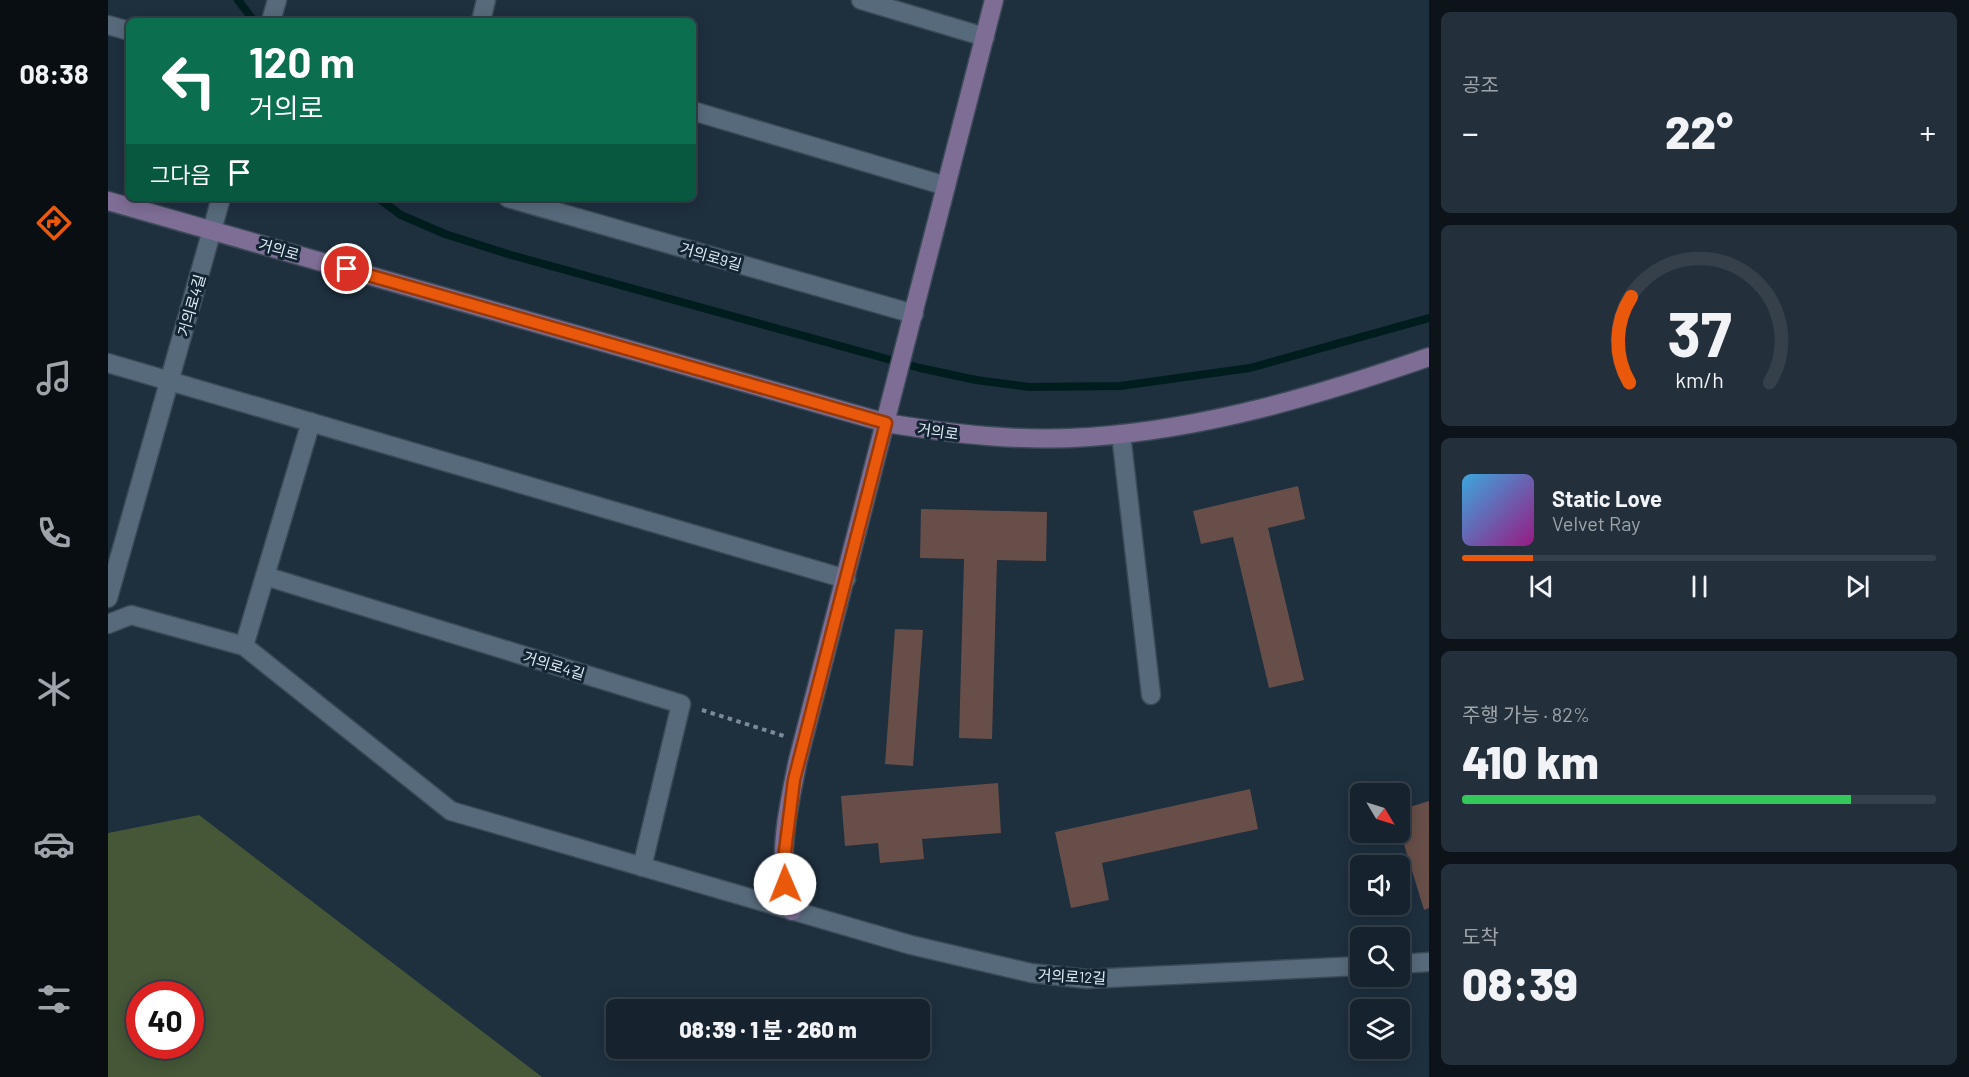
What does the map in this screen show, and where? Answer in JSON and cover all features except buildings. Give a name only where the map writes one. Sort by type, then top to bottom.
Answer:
[{"type":"street","points":[[272,18],[277,0]]},
{"type":"street","points":[[482,18],[486,0]]},
{"type":"street","points":[[861,0],[985,37]]},
{"type":"street","points":[[792,911],[785,884],[785,851],[788,816],[803,741],[994,0]]},
{"type":"street","points":[[108,25],[126,30]]},
{"type":"street","points":[[696,112],[946,186]]},
{"type":"street","name":"거의로","points":[[108,201],[886,423],[950,433],[1024,438],[1121,434],[1249,411],[1429,357]]},
{"type":"street","name":"거의로4길","points":[[108,598],[220,201]]},
{"type":"street","name":"거의로9길","points":[[518,201],[914,314]]},
{"type":"street","points":[[108,363],[846,579]]},
{"type":"street","points":[[244,646],[311,422]]},
{"type":"street","points":[[1121,434],[1151,695]]},
{"type":"street","name":"거의로4길","points":[[265,576],[681,704]]},
{"type":"street","points":[[108,624],[131,615],[244,646],[451,811],[792,911]]},
{"type":"street","points":[[642,867],[681,704]]},
{"type":"street","name":"거의로12길","points":[[792,911],[980,962],[1031,973],[1087,979],[1350,966]]},
{"type":"street","points":[[1410,963],[1429,962]]},
{"type":"path","points":[[681,704],[803,741]]},
{"type":"green space","points":[[199,815],[542,1077],[108,1077],[108,833]]},
{"type":"waterway","points":[[238,0],[252,18]]},
{"type":"waterway","points":[[382,201],[401,215],[445,234],[511,255],[920,368],[976,380],[1029,387],[1120,386],[1250,368],[1429,318]]},
{"type":"route","points":[[347,269],[886,423],[794,780],[788,816],[785,884]]}]
